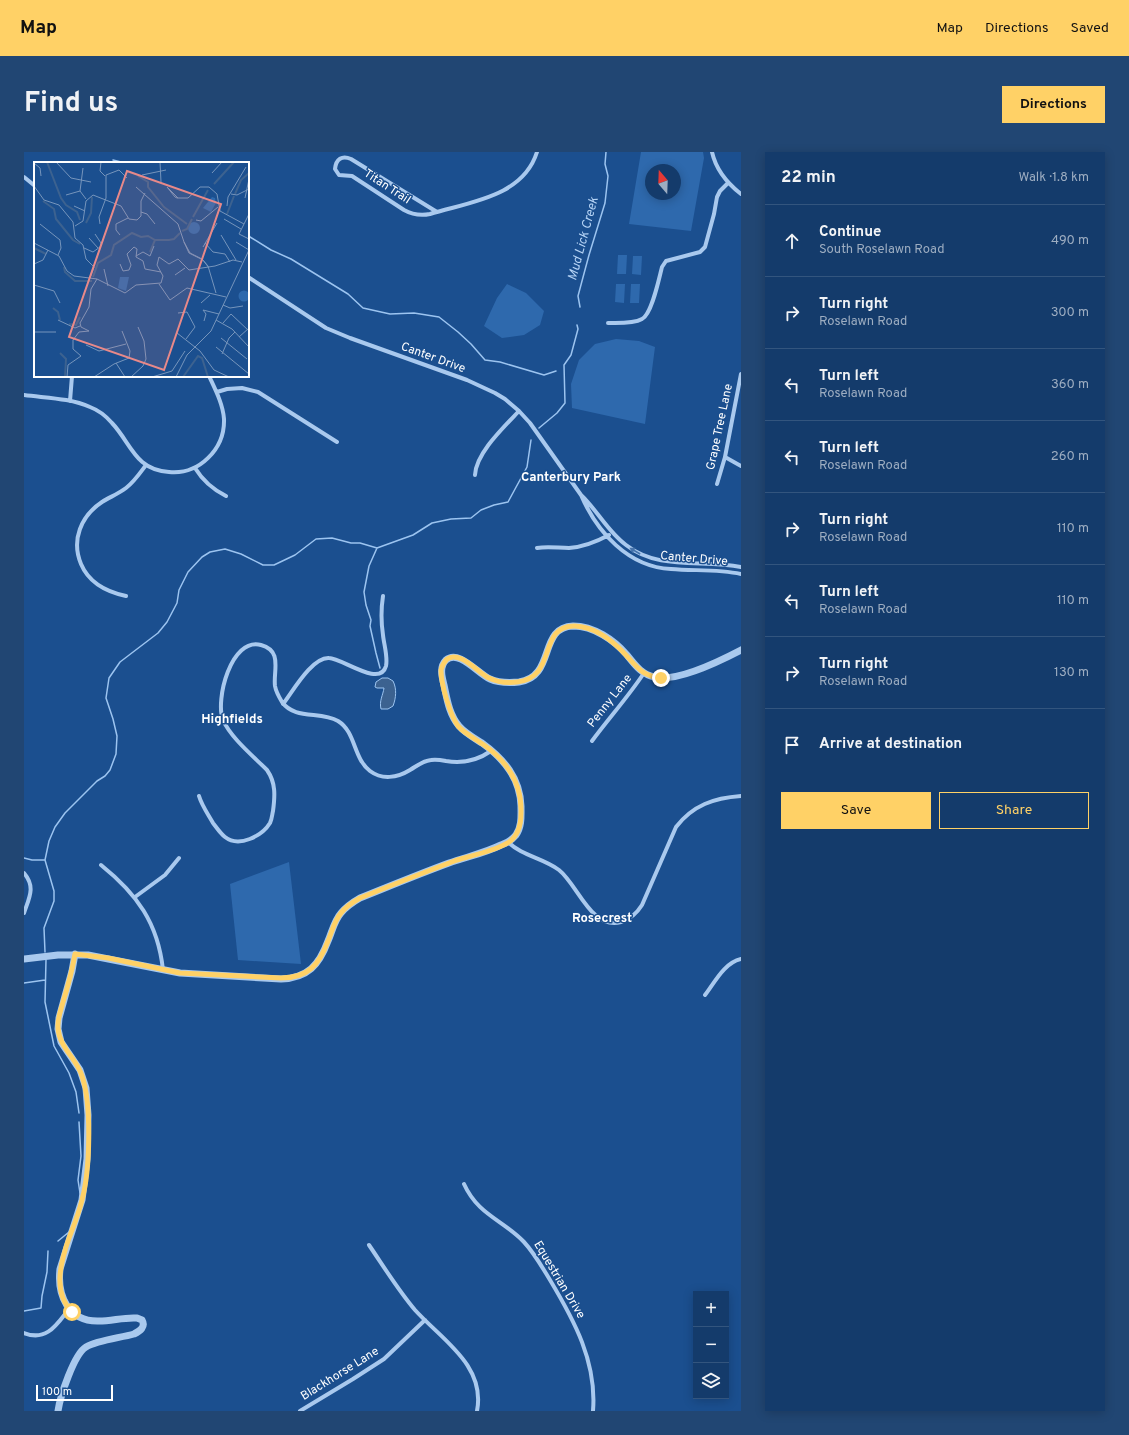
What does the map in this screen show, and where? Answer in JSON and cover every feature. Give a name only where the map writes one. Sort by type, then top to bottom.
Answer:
[{"type":"street","name":"Titan Trail","points":[[437,212],[346,156],[340,158],[335,163],[335,169],[339,175],[352,176],[404,210],[416,215],[423,215],[437,212],[485,198],[506,190],[514,185],[525,174],[537,152]]},
{"type":"street","points":[[712,152],[719,172],[728,183],[741,194]]},
{"type":"street","points":[[24,178],[34,185]]},
{"type":"street","points":[[608,323],[631,322],[642,319],[646,316],[650,309],[662,267],[666,261],[700,252],[705,247],[717,197],[720,191],[728,183]]},
{"type":"street","name":"Canter Drive","points":[[249,278],[326,328],[481,386],[505,399],[519,411],[536,431],[581,495],[596,511],[612,533],[634,551],[654,560],[724,564],[741,567]]},
{"type":"street","name":"Grape Tree Lane","points":[[717,484],[725,456],[741,374]]},
{"type":"street","points":[[70,401],[72,377]]},
{"type":"street","points":[[24,395],[70,401],[90,407],[105,416],[117,428],[133,453],[146,465],[160,471],[184,471],[201,464],[210,455],[221,436],[224,417],[217,392],[210,377]]},
{"type":"street","points":[[217,392],[227,389],[242,388],[258,392],[337,442]]},
{"type":"street","points":[[475,475],[476,466],[482,454],[519,411]]},
{"type":"street","points":[[725,456],[741,466]]},
{"type":"street","points":[[126,596],[113,593],[100,587],[86,573],[78,551],[78,534],[82,522],[89,513],[102,502],[127,488],[146,465]]},
{"type":"street","points":[[194,468],[209,486],[226,496]]},
{"type":"street","name":"Canter Drive","points":[[581,495],[588,510],[607,536],[616,546],[633,558],[658,567],[669,569],[722,571],[741,574]]},
{"type":"street","points":[[537,548],[580,547],[597,541],[612,533]]},
{"type":"street","points":[[283,704],[307,673],[323,658],[339,660],[366,673],[377,674],[382,672],[386,664],[382,619],[383,596]]},
{"type":"street","points":[[24,960],[39,957],[75,954],[108,958],[180,973],[281,978],[297,977],[307,972],[319,959],[340,914],[353,902],[360,898],[508,842],[516,834],[521,824],[521,803],[513,774],[508,767],[491,751],[460,727],[450,712],[441,671],[444,663],[450,658],[458,657],[462,659],[483,675],[496,681],[525,681],[538,673],[545,660],[548,647],[555,635],[564,628],[574,626],[589,629],[608,638],[621,649],[638,668],[644,673],[655,678],[679,676],[713,664],[741,650]]},
{"type":"street","points":[[200,796],[204,808],[217,828],[224,836],[231,840],[240,841],[257,836],[266,829],[272,818],[275,796],[273,782],[267,770],[229,730],[224,722],[220,710],[220,702],[232,660],[245,647],[256,644],[265,646],[272,653],[276,664],[276,691],[283,704],[292,712],[329,718],[343,725],[351,736],[362,762],[371,771],[384,777],[398,776],[424,761],[433,759],[454,762],[472,760],[491,751]]},
{"type":"street","name":"Penny Lane","points":[[592,741],[630,695],[644,673]]},
{"type":"street","points":[[508,842],[517,850],[545,862],[561,872],[596,916],[608,922],[618,922],[629,919],[642,905],[676,827],[683,819],[689,813],[704,804],[724,798],[741,796]]},
{"type":"street","points":[[135,897],[165,875],[179,858]]},
{"type":"street","points":[[101,865],[120,880],[135,897],[146,914],[162,956],[163,970]]},
{"type":"street","points":[[24,873],[30,882],[31,891],[24,914]]},
{"type":"street","points":[[58,1411],[64,1389],[80,1352],[92,1344],[134,1334],[140,1331],[143,1326],[142,1320],[137,1318],[95,1321],[77,1315],[69,1309],[60,1288],[60,1269],[82,1200],[88,1140],[87,1100],[82,1077],[76,1063],[61,1042],[58,1029],[59,1018],[72,972],[75,954]]},
{"type":"street","points":[[705,995],[725,968],[734,961],[741,959]]},
{"type":"street","name":"Equestrian Drive","points":[[464,1184],[477,1205],[483,1211],[518,1237],[531,1250],[567,1308],[578,1331],[592,1376],[594,1390],[593,1411]]},
{"type":"street","points":[[369,1245],[407,1300],[459,1354],[471,1372],[478,1389],[479,1396],[477,1411]]},
{"type":"street","points":[[24,1333],[33,1336],[50,1331],[55,1328],[69,1309]]},
{"type":"street","name":"Blackhorse Lane","points":[[300,1411],[384,1359],[425,1320]]},
{"type":"shaded area","points":[[641,152],[703,152],[704,158],[691,231],[629,224]]},
{"type":"shaded area","points":[[618,255],[627,255],[626,274],[617,274]]},
{"type":"shaded area","points":[[633,256],[642,256],[641,275],[632,274]]},
{"type":"shaded area","points":[[507,284],[526,293],[544,311],[540,325],[524,335],[502,338],[484,326],[497,298]]},
{"type":"shaded area","points":[[616,284],[625,284],[624,303],[615,302]]},
{"type":"shaded area","points":[[631,284],[640,284],[639,303],[630,303]]},
{"type":"shaded area","points":[[616,339],[639,341],[655,347],[645,424],[572,408],[571,384],[579,360],[595,344]]},
{"type":"shaded area","points":[[382,678],[388,678],[393,681],[395,687],[396,694],[394,703],[393,706],[388,709],[381,709],[384,688],[375,687],[376,682]]},
{"type":"shaded area","points":[[289,862],[301,964],[238,960],[230,884]]},
{"type":"waterway","name":"Mud Lick Creek","points":[[580,307],[578,296],[605,203],[608,176],[605,164],[606,152]]},
{"type":"waterway","points":[[113,160],[121,162]]},
{"type":"waterway","points":[[249,236],[271,250],[291,259],[348,294],[363,308],[390,314],[414,313],[439,317],[471,344],[485,360],[500,362],[544,375],[556,371]]},
{"type":"waterway","name":"Mud Lick Creek","points":[[539,428],[557,413],[565,403],[564,365],[571,355],[578,329],[577,325]]},
{"type":"waterway","name":"Mud Lick Creek","points":[[45,952],[44,928],[54,901],[54,891],[45,860],[49,841],[55,827],[65,813],[110,770],[116,754],[117,736],[106,698],[109,678],[120,662],[158,633],[167,622],[177,603],[179,590],[188,572],[202,557],[210,552],[225,549],[241,554],[263,565],[274,565],[295,555],[316,539],[332,538],[377,548],[413,535],[432,523],[451,519],[471,518],[481,510],[508,502],[527,467],[531,440]]},
{"type":"waterway","points":[[377,548],[369,566],[364,592],[380,668]]},
{"type":"waterway","points":[[24,858],[32,860],[45,860]]},
{"type":"waterway","points":[[46,960],[45,1002],[54,1046],[69,1073],[76,1092],[79,1113]]},
{"type":"waterway","points":[[24,983],[45,980]]},
{"type":"waterway","points":[[79,1122],[81,1156],[78,1180],[80,1193]]},
{"type":"waterway","points":[[58,1241],[69,1232]]},
{"type":"waterway","points":[[24,1311],[41,1308],[47,1272],[48,1251]]},
{"type":"district","name":"Canterbury Park","points":[[571,478]]},
{"type":"district","name":"Highfields","points":[[232,720]]},
{"type":"district","name":"Rosecrest","points":[[602,919]]},
{"type":"route","points":[[72,1312],[63,1297],[59,1278],[65,1251],[82,1200],[84,1189],[87,1159],[88,1116],[86,1088],[80,1070],[61,1042],[58,1022],[72,972],[75,954],[108,958],[180,973],[281,978],[302,976],[319,959],[340,914],[353,902],[448,864],[500,846],[513,839],[519,829],[521,824],[521,803],[517,783],[513,774],[502,760],[460,727],[450,712],[441,671],[446,660],[458,657],[483,675],[496,681],[525,681],[538,673],[542,667],[548,647],[555,635],[564,628],[574,626],[589,629],[608,638],[616,644],[644,673],[648,676],[661,678]]}]
